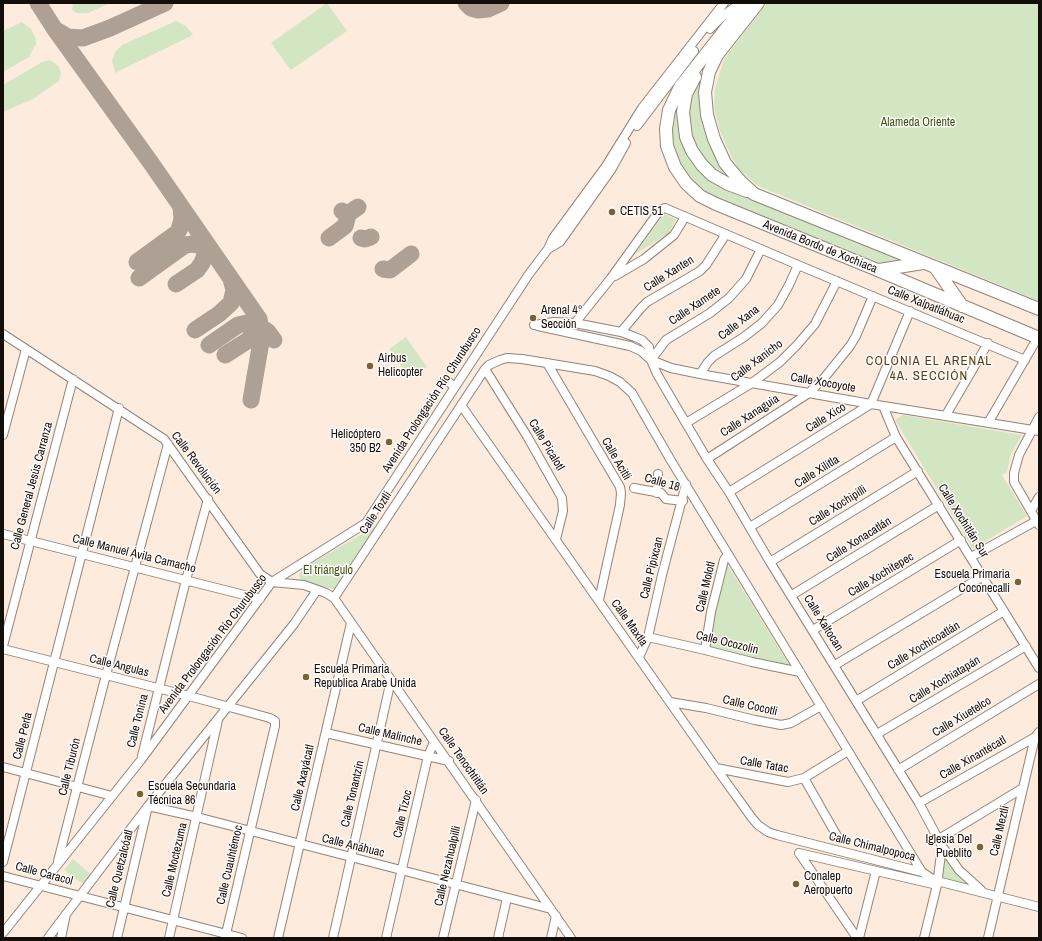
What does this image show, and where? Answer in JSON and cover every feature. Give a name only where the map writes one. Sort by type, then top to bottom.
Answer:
[{"type":"main road","points":[[750,5],[719,27],[680,87],[678,104],[686,137],[692,151],[702,165],[712,176],[754,194]]},
{"type":"main road","points":[[678,104],[686,94],[694,78],[717,55],[750,5]]},
{"type":"main road","name":"Avenida Bordo de Xochiaca","points":[[717,55],[706,85],[705,104],[709,126],[725,163],[740,182],[754,194],[1039,309]]},
{"type":"main road","name":"Avenida Bordo de Xochiaca","points":[[678,104],[666,124],[669,154],[678,174],[695,192],[716,204],[879,270],[1037,341]]},
{"type":"main road","points":[[879,270],[923,262]]},
{"type":"main road","points":[[935,267],[962,306]]},
{"type":"street","name":"Avenida Prolongación Río Churubusco","points":[[3,933],[141,760],[272,582],[366,523],[529,274],[548,249],[553,238],[606,166],[642,108],[724,3]]},
{"type":"street","name":"Avenida Prolongación Río Churubusco","points":[[548,249],[560,242],[611,170],[638,123],[707,34],[719,27]]},
{"type":"street","name":"Calle Xalpatláhuac","points":[[611,278],[660,210],[663,208],[668,208],[684,217],[988,343],[1025,360]]},
{"type":"street","points":[[575,323],[611,278],[644,259],[674,235],[684,217]]},
{"type":"street","name":"Calle Xanten","points":[[621,332],[648,302],[700,271],[706,265],[726,234]]},
{"type":"street","name":"Calle Xamete","points":[[651,360],[666,340],[710,313],[730,298],[746,279],[761,249]]},
{"type":"street","name":"Calle Xana","points":[[700,374],[714,356],[744,338],[762,323],[778,305],[798,265]]},
{"type":"street","name":"Calle Xanicho","points":[[686,423],[752,383],[780,362],[815,324],[837,281]]},
{"type":"street","name":"Calle Xanaguia","points":[[707,459],[809,392],[825,377],[850,346],[856,336],[873,296]]},
{"type":"street","points":[[871,404],[910,311]]},
{"type":"street","name":"Calle Xocoyote","points":[[651,360],[649,347],[642,340],[621,332],[575,323],[554,322],[534,325],[630,346],[641,351],[651,360],[671,368],[871,404],[1035,430]]},
{"type":"street","name":"Calle Revolución","points":[[3,334],[160,435],[208,499],[260,574],[272,582]]},
{"type":"street","points":[[988,423],[1037,341]]},
{"type":"street","points":[[946,416],[988,343]]},
{"type":"street","points":[[3,435],[26,349]]},
{"type":"street","name":"Calle Toztli","points":[[334,598],[484,370],[493,363],[507,358],[547,362]]},
{"type":"street","name":"Calle Xaltocan","points":[[651,360],[707,459],[729,492],[770,562],[835,665],[941,843],[959,870],[983,892]]},
{"type":"street","points":[[547,362],[600,372],[614,378],[632,392],[665,451],[848,751],[898,830],[922,872]]},
{"type":"street","name":"Calle Acitli","points":[[547,362],[620,487],[620,505],[598,600]]},
{"type":"street","name":"Calle Picalotl","points":[[484,370],[522,429],[562,498],[563,511],[556,539]]},
{"type":"street","name":"Calle General Jesús Carranza","points":[[3,646],[73,379]]},
{"type":"street","points":[[446,380],[455,387]]},
{"type":"street","name":"Calle Xico","points":[[729,492],[871,404]]},
{"type":"street","name":"Calle Maxtla","points":[[462,405],[716,768],[758,825],[768,832],[790,838]]},
{"type":"street","name":"Calle Xochitlán Sur","points":[[883,406],[896,437],[972,557],[1038,666]]},
{"type":"street","name":"Calle Perla","points":[[3,862],[119,408]]},
{"type":"street","points":[[972,557],[1038,523],[1014,482],[1014,473],[1018,455],[1035,430],[1039,417]]},
{"type":"street","name":"Calle Xilitla","points":[[750,527],[896,437]]},
{"type":"street","name":"Calle Tiburón","points":[[57,865],[168,444]]},
{"type":"street","name":"Calle Xochipilli","points":[[770,562],[918,471]]},
{"type":"street","points":[[657,493],[658,474]]},
{"type":"street","name":"Calle Pipixcan","points":[[639,657],[648,637],[662,575],[683,501],[686,484]]},
{"type":"street","name":"Calle 18","points":[[634,488],[661,493],[667,499],[683,501]]},
{"type":"street","points":[[1031,511],[1039,497]]},
{"type":"street","name":"Calle Tonina","points":[[141,760],[158,688],[208,499]]},
{"type":"street","name":"Calle Xonacatlán","points":[[792,595],[939,505]]},
{"type":"street","name":"Calle Manuel Ávila Camacho","points":[[3,534],[260,599]]},
{"type":"street","name":"Calle Xochitepec","points":[[813,630],[961,540]]},
{"type":"street","name":"Calle Molotl","points":[[705,650],[724,560],[728,554]]},
{"type":"street","points":[[835,665],[983,576]]},
{"type":"street","points":[[272,582],[292,583],[317,590],[334,598]]},
{"type":"street","points":[[48,938],[148,806],[294,624],[317,590]]},
{"type":"street","name":"Calle Tenochtitlán","points":[[334,598],[572,938]]},
{"type":"street","name":"Calle Xochicoatlán","points":[[856,700],[1004,611]]},
{"type":"street","name":"Calle Axayácatl","points":[[278,938],[352,623]]},
{"type":"street","name":"Calle Ocozolin","points":[[648,637],[800,672]]},
{"type":"street","name":"Calle Xochiatapán","points":[[877,734],[1026,646]]},
{"type":"street","name":"Calle Angulas","points":[[3,649],[228,706]]},
{"type":"street","name":"Calle Tonantzín","points":[[333,938],[391,680]]},
{"type":"street","name":"Calle Xiuetelco","points":[[898,770],[1039,684]]},
{"type":"street","name":"Calle Cocotli","points":[[670,702],[706,708],[781,725],[791,723],[821,706]]},
{"type":"street","name":"Calle Cuauhtémoc","points":[[226,936],[275,726],[275,722],[272,719],[228,706]]},
{"type":"street","name":"Calle Moctezuma","points":[[169,938],[219,718]]},
{"type":"street","name":"Calle Malinche","points":[[326,733],[449,761]]},
{"type":"street","name":"Calle Meztli","points":[[988,938],[1023,788],[1038,734]]},
{"type":"street","name":"Calle Xinantécatl","points":[[919,804],[1038,734]]},
{"type":"street","name":"Calle Tízoc","points":[[386,938],[428,756],[434,742]]},
{"type":"street","name":"Calle Tatac","points":[[716,768],[782,782],[793,781],[804,778],[848,751]]},
{"type":"street","points":[[3,767],[112,796]]},
{"type":"street","points":[[804,778],[837,836]]},
{"type":"street","points":[[924,938],[937,883],[941,843],[1023,788]]},
{"type":"street","name":"Calle Nezahualpilli","points":[[443,938],[476,800]]},
{"type":"street","name":"Calle Anáhuac","points":[[148,806],[197,817],[508,898],[553,912]]},
{"type":"street","name":"Calle Quetzalcóatl","points":[[117,938],[123,907],[148,806]]},
{"type":"street","name":"Calle Chimalpopoca","points":[[790,838],[922,872],[937,883],[983,892],[1039,907]]},
{"type":"street","points":[[858,938],[799,853],[937,883]]},
{"type":"street","points":[[858,938],[876,870]]},
{"type":"street","name":"Calle Caracol","points":[[3,876],[173,920],[226,936],[242,938]]},
{"type":"street","points":[[498,938],[508,898]]},
{"type":"street","points":[[61,938],[67,912]]},
{"type":"street","points":[[551,938],[553,912]]},
{"type":"green space","points":[[73,3],[110,3],[88,13],[77,13],[72,10]]},
{"type":"green space","points":[[327,3],[347,31],[291,70],[271,43]]},
{"type":"green space","name":"Alameda Oriente","points":[[767,3],[1039,3],[1039,301],[758,186],[739,169],[731,156],[720,131],[714,108],[715,88],[724,59]]},
{"type":"green space","points":[[176,21],[186,26],[193,35],[115,73],[112,60],[115,52],[122,45]]},
{"type":"green space","points":[[22,22],[31,29],[36,39],[36,44],[29,57],[3,72],[3,31]]},
{"type":"green space","points":[[50,60],[59,67],[61,74],[59,81],[33,99],[3,112],[3,85],[42,62]]},
{"type":"green space","points":[[699,75],[702,77],[701,116],[705,131],[712,150],[726,176],[723,176],[705,162],[692,140],[686,110]]},
{"type":"green space","points":[[675,108],[679,109],[698,166],[905,260],[886,263],[878,262],[818,240],[702,191],[693,185],[678,162],[671,133]]},
{"type":"green space","points":[[664,214],[676,219],[669,233],[634,255]]},
{"type":"green space","points":[[406,337],[427,367],[410,378],[389,349]]},
{"type":"green space","points":[[903,415],[1022,435],[1011,454],[1007,472],[1002,475],[1027,516],[973,549],[895,420]]},
{"type":"green space","name":"El triángulo","points":[[376,526],[334,589],[301,580],[299,575],[302,569]]},
{"type":"green space","points":[[727,564],[790,666],[707,649]]},
{"type":"green space","points":[[946,858],[975,887],[942,878]]},
{"type":"green space","points":[[73,859],[92,875],[84,885],[64,870]]},
{"type":"taxiway","points":[[38,3],[54,28],[151,163],[259,319],[262,336],[251,400]]},
{"type":"taxiway","points":[[56,30],[68,37],[83,38],[110,28],[165,3]]},
{"type":"taxiway","points":[[466,3],[471,8],[478,10],[488,9],[501,3]]},
{"type":"taxiway","points":[[137,262],[177,233],[182,219],[181,207]]},
{"type":"taxiway","points":[[342,211],[348,214],[358,207]]},
{"type":"taxiway","points":[[329,238],[345,226],[347,219]]},
{"type":"taxiway","points":[[361,238],[365,239],[371,237]]},
{"type":"taxiway","points":[[176,284],[197,270],[202,263],[206,252],[205,241]]},
{"type":"taxiway","points":[[139,278],[185,245],[193,244],[206,247],[211,251]]},
{"type":"taxiway","points":[[383,269],[390,270],[411,254]]},
{"type":"taxiway","points":[[195,330],[219,314],[231,303],[234,290],[231,279]]},
{"type":"taxiway","points":[[225,355],[250,339],[255,327],[256,318]]},
{"type":"taxiway","points":[[209,345],[238,325],[247,323],[255,324],[261,327],[268,332],[274,340]]},
{"type":"place","name":"CETIS 51","points":[[612,212]]},
{"type":"place","name":"Arenal 4° Sección","points":[[533,318]]},
{"type":"place","name":"Airbus Helicopter","points":[[370,366]]},
{"type":"place","name":"Helicóptero 350 B2","points":[[389,442]]},
{"type":"place","name":"Escuela Primaria Coconecalli","points":[[1018,582]]},
{"type":"place","name":"Escuela Primaria Republica Arabe Unida","points":[[306,677]]},
{"type":"place","name":"Escuela Secundaria Técnica 86","points":[[140,794]]},
{"type":"place","name":"Iglesia Del Pueblito","points":[[980,847]]},
{"type":"place","name":"Conalep Aeropuerto","points":[[796,884]]},
{"type":"district","name":"COLONIA EL ARENAL 4A. SECCIÓN","points":[[929,370]]}]
